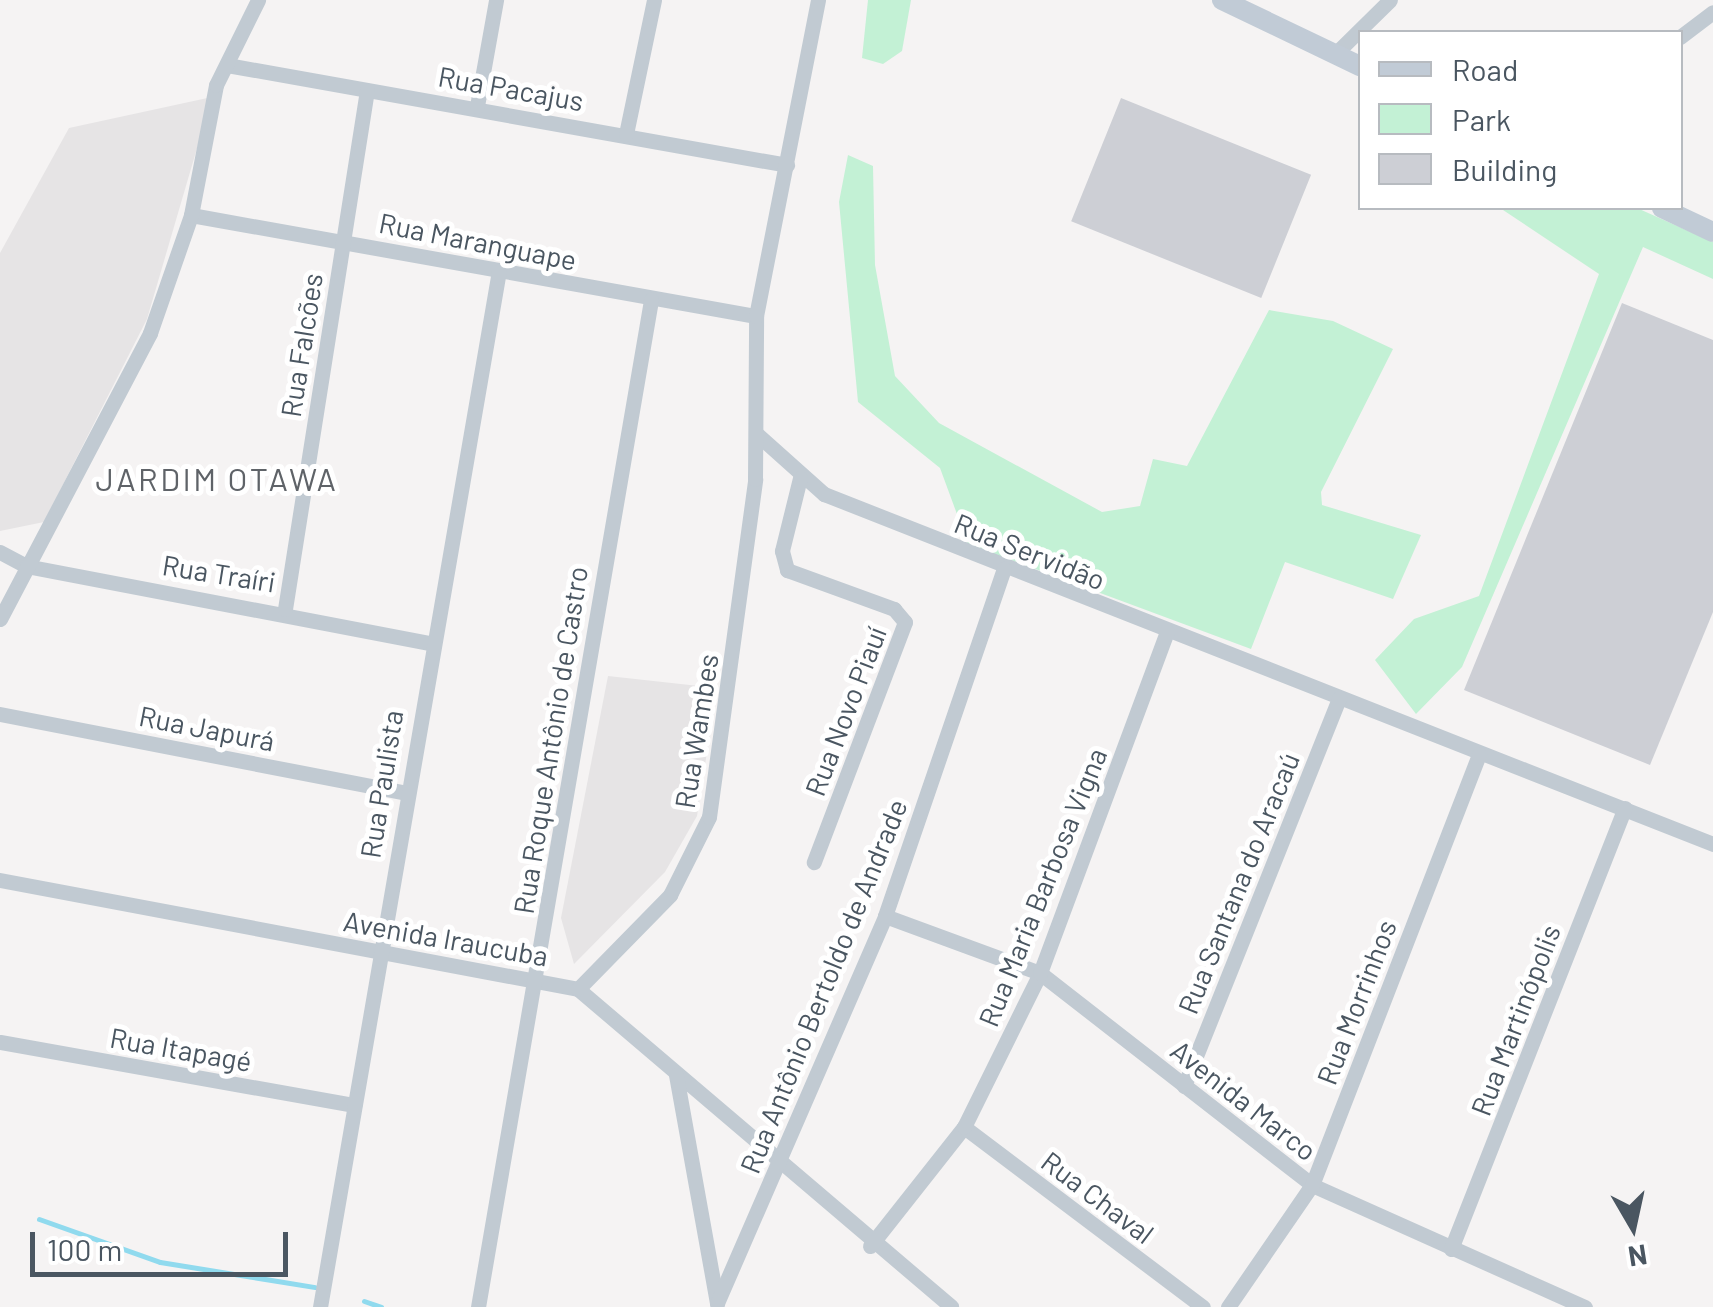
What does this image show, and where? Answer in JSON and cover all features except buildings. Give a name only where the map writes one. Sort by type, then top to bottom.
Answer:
[{"type":"street","points":[[0,620],[150,333],[191,215],[227,65],[258,0]]},
{"type":"street","points":[[477,106],[496,0]]},
{"type":"street","points":[[626,134],[654,0]]},
{"type":"street","points":[[758,435],[756,316],[818,0]]},
{"type":"street","points":[[1222,0],[1358,65]]},
{"type":"street","points":[[1359,30],[1390,0]]},
{"type":"street","points":[[1683,35],[1713,12]]},
{"type":"street","points":[[1335,54],[1358,31]]},
{"type":"street","name":"Rua Pacajus","points":[[227,65],[477,106],[786,165]]},
{"type":"street","name":"Rua Falcões","points":[[285,609],[368,90]]},
{"type":"street","points":[[1666,210],[1713,232]]},
{"type":"street","name":"Rua Maranguape","points":[[191,215],[756,316]]},
{"type":"street","name":"Rua Paulista","points":[[320,1307],[381,952],[403,792],[499,270]]},
{"type":"street","name":"Rua Roque Antônio de Castro","points":[[478,1307],[651,300]]},
{"type":"street","name":"Rua Servidão","points":[[758,435],[800,478],[1004,570],[1713,844]]},
{"type":"street","name":"Rua Wambes","points":[[578,989],[670,895],[709,817],[758,435]]},
{"type":"street","name":"Rua Novo Piauí","points":[[800,478],[782,551],[787,570],[905,622],[814,862]]},
{"type":"street","name":"Rua Traíri","points":[[0,552],[26,566],[285,609],[430,642]]},
{"type":"street","name":"Rua Antônio Bertoldo de Andrade","points":[[718,1305],[780,1168],[884,916],[1004,570]]},
{"type":"street","name":"Rua Maria Barbosa Vigna","points":[[870,1246],[964,1127],[1040,973],[1168,632]]},
{"type":"street","name":"Rua Santana do Aracaú","points":[[1184,1086],[1339,698]]},
{"type":"street","name":"Rua Japurá","points":[[0,714],[403,792]]},
{"type":"street","name":"Rua Morrinhos","points":[[1228,1307],[1312,1184],[1480,754]]},
{"type":"street","name":"Rua Martinópolis","points":[[1451,1249],[1624,808]]},
{"type":"street","name":"Avenida Iraucuba","points":[[0,880],[537,978],[578,989],[870,1246],[951,1307]]},
{"type":"street","name":"Avenida Marco","points":[[884,916],[1040,973],[1312,1184],[1585,1307]]},
{"type":"street","name":"Rua Itapagé","points":[[0,1042],[354,1105]]},
{"type":"street","points":[[675,1074],[718,1305]]},
{"type":"street","name":"Rua Chaval","points":[[964,1127],[1202,1307]]},
{"type":"shaded area","points":[[212,97],[147,319],[44,522],[0,531],[0,253],[69,128]]},
{"type":"shaded area","points":[[608,676],[717,688],[697,816],[665,872],[574,964],[561,918]]},
{"type":"green space","points":[[868,0],[911,0],[902,51],[883,64],[862,58]]},
{"type":"green space","points":[[848,155],[873,166],[875,265],[895,376],[939,423],[1102,512],[1140,506],[1153,459],[1187,466],[1269,310],[1333,321],[1393,349],[1321,492],[1322,505],[1421,535],[1393,599],[1285,562],[1251,649],[968,544],[940,468],[858,402],[839,202]]},
{"type":"green space","points":[[1503,210],[1641,210],[1713,242],[1713,279],[1643,247],[1462,667],[1416,714],[1375,660],[1414,619],[1479,596],[1599,274]]},
{"type":"waterway","points":[[39,1219],[160,1262],[315,1287]]},
{"type":"waterway","points":[[364,1301],[381,1307]]},
{"type":"district","name":"JARDIM OTAWA","points":[[217,478]]}]
